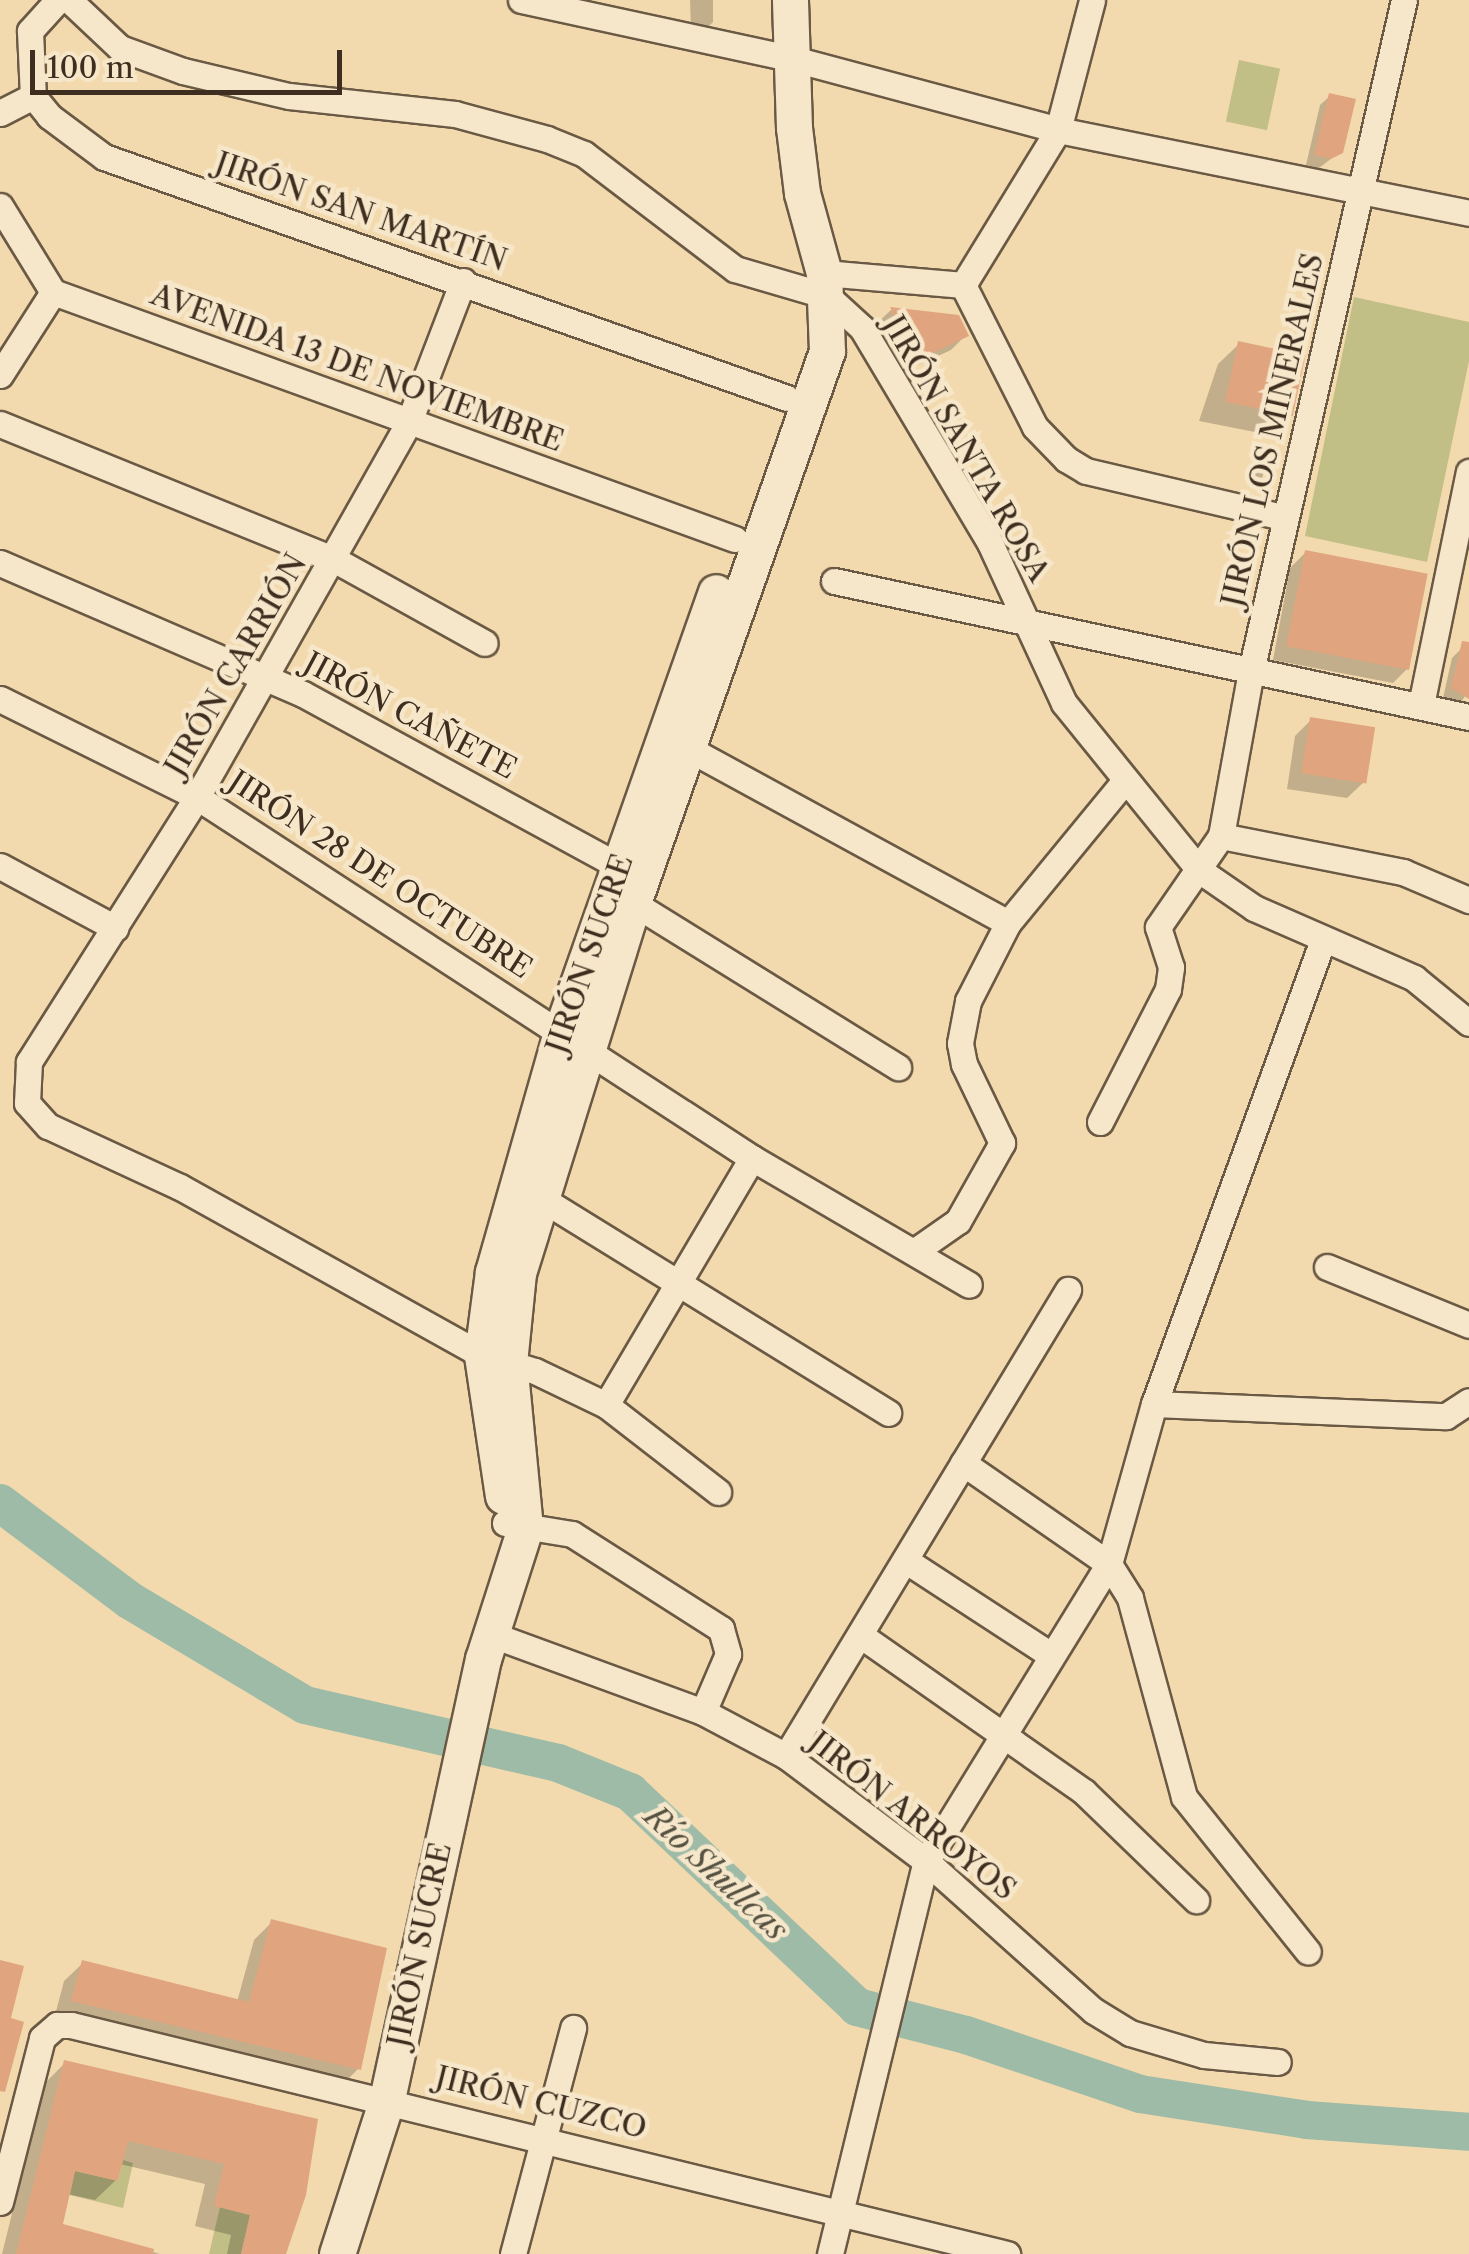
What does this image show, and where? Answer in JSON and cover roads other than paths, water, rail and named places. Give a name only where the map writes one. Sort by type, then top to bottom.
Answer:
[{"type":"street","points":[[0,113],[34,96],[30,31],[58,0]]},
{"type":"street","name":"JIRÓN SANTA ROSA","points":[[69,0],[120,48],[184,71],[289,96],[455,114],[547,139],[584,154],[735,269],[825,285],[862,328],[990,544],[1064,703],[1198,870],[1254,908],[1414,978],[1469,1023]]},
{"type":"street","name":"JIRÓN SUCRE","points":[[338,2254],[387,2099],[515,1525],[495,1359],[493,1272],[574,1037],[633,903],[827,351],[825,285],[802,193],[790,58],[790,0]]},
{"type":"street","points":[[963,285],[1058,130],[1092,0]]},
{"type":"street","name":"JIRÓN LOS MINERALES","points":[[1100,1122],[1168,989],[1171,967],[1158,927],[1221,836],[1251,671],[1404,0]]},
{"type":"street","points":[[532,1],[790,58],[1058,130],[1361,188],[1469,213]]},
{"type":"street","name":"JIRÓN SAN MARTÍN","points":[[34,96],[48,116],[104,157],[787,398]]},
{"type":"street","points":[[0,206],[52,292],[0,375]]},
{"type":"street","name":"JIRÓN CARRIÓN","points":[[28,1103],[29,1062],[197,796],[262,675],[334,560],[409,422],[463,281]]},
{"type":"street","points":[[825,285],[963,285]]},
{"type":"street","name":"JIRÓN SUCRE","points":[[495,1359],[542,1199],[574,1037],[620,866],[825,285]]},
{"type":"street","points":[[963,285],[1035,427],[1066,459],[1086,471],[1286,518]]},
{"type":"street","name":"AVENIDA 13 DE NOVIEMBRE","points":[[52,292],[735,538]]},
{"type":"street","points":[[0,424],[334,560],[484,643]]},
{"type":"street","points":[[1421,706],[1459,573],[1469,472]]},
{"type":"street","name":"JIRÓN CAÑETE","points":[[0,564],[262,675],[620,866]]},
{"type":"street","points":[[834,581],[1030,628],[1469,718]]},
{"type":"street","name":"JIRÓN 28 DE OCTUBRE","points":[[0,699],[197,796],[574,1037],[752,1158],[969,1285]]},
{"type":"street","points":[[688,749],[1008,924]]},
{"type":"street","points":[[915,1251],[958,1222],[1002,1143],[970,1089],[960,1043],[968,1002],[1008,924],[1124,782]]},
{"type":"street","points":[[1221,836],[1403,872],[1469,900]]},
{"type":"street","points":[[0,866],[115,928]]},
{"type":"street","points":[[633,903],[898,1067]]},
{"type":"street","points":[[830,2254],[901,1946],[926,1861],[1109,1564],[1154,1404],[1322,940]]},
{"type":"street","points":[[0,1089],[28,1103],[48,1126],[180,1187],[495,1359],[606,1405],[718,1492]]},
{"type":"street","points":[[606,1405],[752,1158]]},
{"type":"street","points":[[542,1199],[675,1285],[888,1413]]},
{"type":"street","points":[[1327,1267],[1469,1326]]},
{"type":"street","points":[[786,1756],[863,1637],[905,1560],[1068,1290]]},
{"type":"street","points":[[1154,1404],[1446,1416],[1469,1401]]},
{"type":"street","points":[[964,1464],[1109,1564],[1130,1598],[1184,1797],[1308,1952]]},
{"type":"street","points":[[515,1525],[572,1534],[721,1629],[728,1654],[703,1712]]},
{"type":"street","points":[[905,1560],[1051,1655]]},
{"type":"street","points":[[863,1637],[1004,1732],[1084,1792],[1196,1900]]},
{"type":"street","name":"JIRÓN ARROYOS","points":[[487,1646],[703,1712],[786,1756],[926,1861],[1112,2023],[1204,2055],[1278,2062]]},
{"type":"street","name":"JIRÓN CUZCO","points":[[0,2202],[42,2038],[58,2025],[387,2099],[1008,2254]]},
{"type":"street","points":[[513,2254],[574,2028]]},
{"type":"waterway","name":"Río Shullcas","points":[[0,1503],[129,1600],[305,1705],[558,1763],[630,1792],[857,2007],[966,2035],[1140,2094],[1307,2120],[1469,2132]]}]
